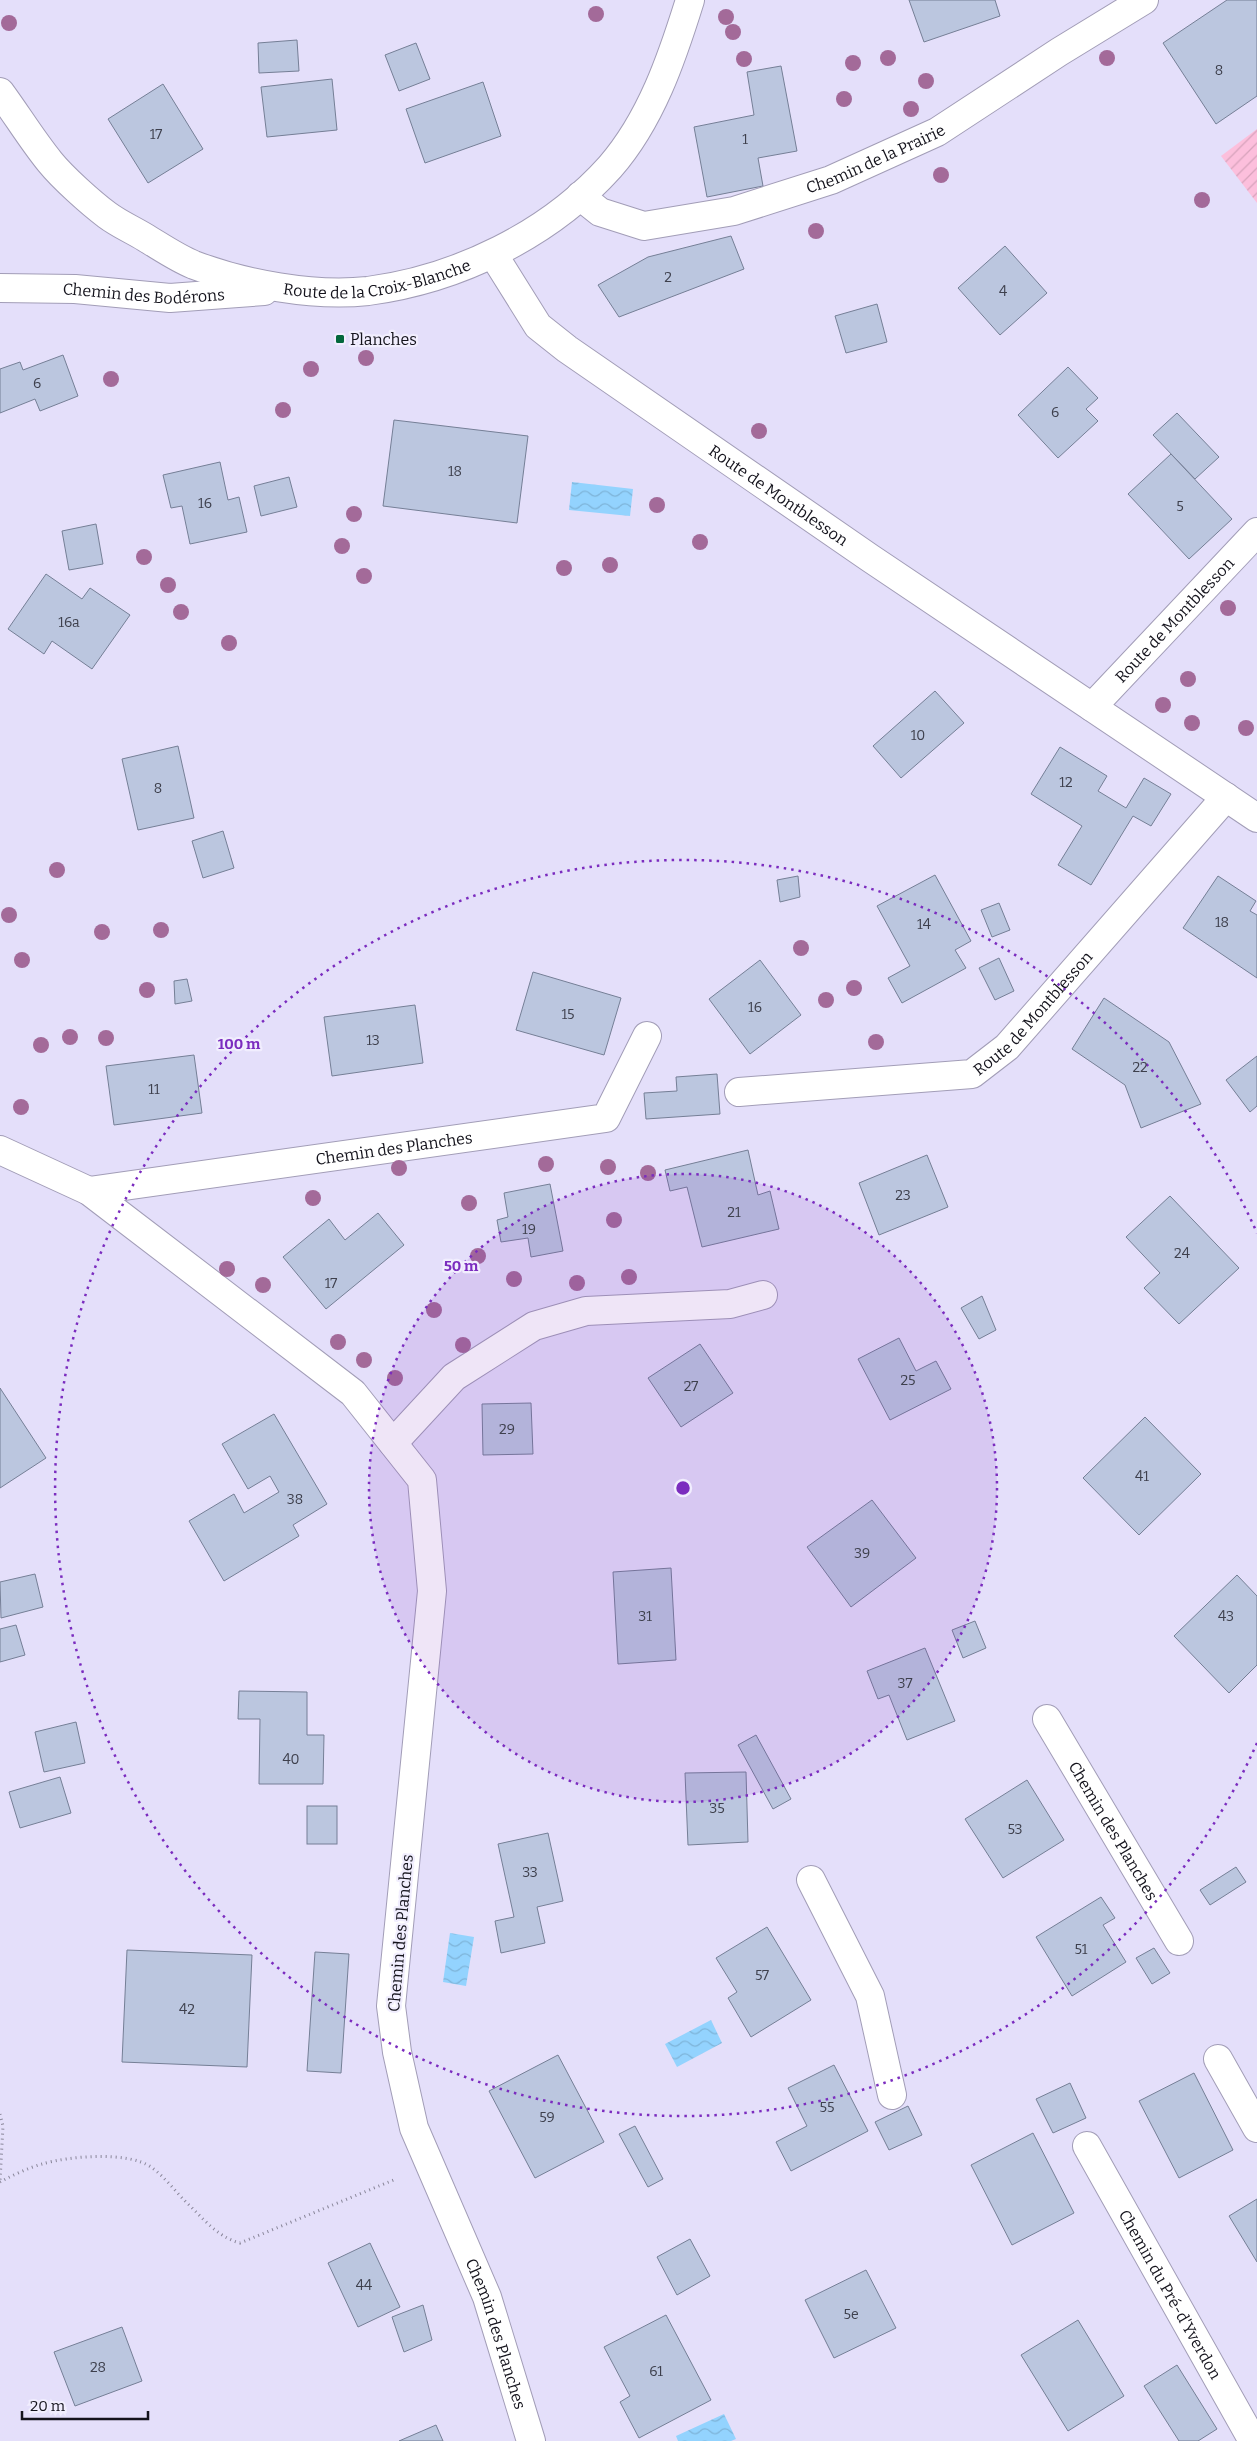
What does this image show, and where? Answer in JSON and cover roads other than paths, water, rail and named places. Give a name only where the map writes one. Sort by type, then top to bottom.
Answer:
[{"type":"street","name":"Route de la Croix-Blanche","points":[[0,92],[52,164],[108,216],[192,264],[244,281],[288,288],[366,291],[425,279],[493,254],[536,230],[580,196],[611,166],[661,85],[690,0]]},
{"type":"street","name":"Chemin de la Prairie","points":[[580,196],[600,212],[644,226],[734,211],[831,180],[937,132],[1059,52],[1144,0]]},
{"type":"street","name":"Route de Montblesson","points":[[493,254],[538,326],[567,349],[861,553],[1257,818]]},
{"type":"street","name":"Chemin des Bodérons","points":[[0,288],[75,289],[170,298],[231,295],[288,288]]},
{"type":"street","name":"Route de Montblesson","points":[[1092,707],[1257,532]]},
{"type":"street","name":"Route de Montblesson","points":[[739,1092],[972,1074],[1007,1047],[1226,797]]},
{"type":"street","name":"Chemin des Planches","points":[[90,1191],[606,1118],[647,1036]]},
{"type":"street","name":"Chemin des Planches","points":[[0,1150],[90,1191],[353,1393],[422,1480],[432,1591],[391,2006],[398,2052],[414,2128],[487,2297],[531,2441]]},
{"type":"street","points":[[393,1443],[454,1377],[534,1326],[586,1311],[730,1304],[763,1295]]},
{"type":"street","name":"Chemin des Planches","points":[[1047,1720],[1179,1941]]},
{"type":"street","points":[[811,1880],[870,1996],[892,2095]]},
{"type":"street","points":[[1218,2060],[1257,2128]]},
{"type":"street","name":"Chemin du Pré-d'Yverdon","points":[[1087,2146],[1253,2441]]},
{"type":"water","points":[[572,482],[633,489],[630,516],[569,510]]},
{"type":"water","points":[[450,1933],[474,1937],[466,1986],[443,1982]]},
{"type":"water","points":[[711,2020],[722,2043],[677,2067],[665,2044]]},
{"type":"water","points":[[724,2414],[736,2439],[731,2441],[678,2441],[676,2436]]},
{"type":"place","name":"Planches","points":[[340,339]]}]
